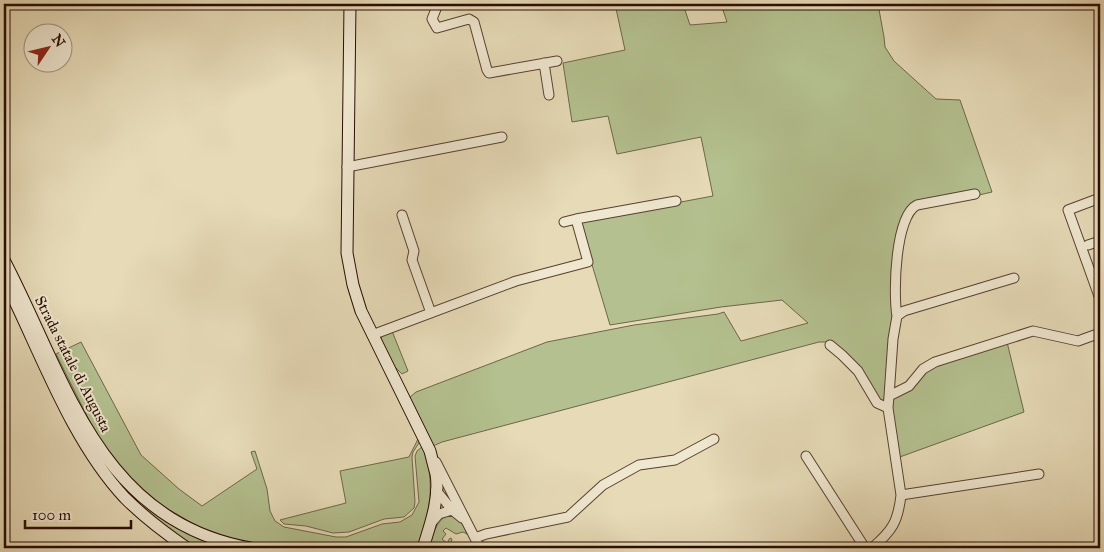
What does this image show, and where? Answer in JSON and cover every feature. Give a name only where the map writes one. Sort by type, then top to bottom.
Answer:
[{"type":"main road","points":[[350,4],[347,253],[353,285],[361,311],[430,451],[436,475],[436,490],[431,524],[423,548]]},
{"type":"main road","name":"Strada statale di Augusta","points":[[4,260],[76,410],[109,462],[122,478],[152,507],[178,523],[211,538],[250,548]]},
{"type":"main road","name":"Strada statale di Augusta","points":[[4,279],[68,414],[97,462],[126,498],[166,534],[187,548]]},
{"type":"street","points":[[438,4],[432,19],[437,28],[469,20],[474,22],[489,73],[557,61]]},
{"type":"street","points":[[544,63],[549,95]]},
{"type":"street","points":[[347,167],[502,137]]},
{"type":"street","points":[[872,548],[891,531],[896,522],[901,495],[888,408],[893,339],[897,316],[895,305],[895,263],[910,210],[917,205],[975,194]]},
{"type":"street","points":[[1100,198],[1068,210],[1100,299]]},
{"type":"street","points":[[564,222],[676,201]]},
{"type":"street","points":[[402,215],[414,251],[412,260],[431,313]]},
{"type":"street","points":[[372,335],[516,281],[588,262],[576,219]]},
{"type":"street","points":[[1088,246],[1100,241]]},
{"type":"street","points":[[897,316],[904,311],[1014,278]]},
{"type":"street","points":[[890,396],[909,386],[923,369],[935,362],[1033,331],[1078,340],[1100,333]]},
{"type":"street","points":[[830,345],[842,354],[858,371],[877,403],[888,408]]},
{"type":"street","points":[[475,538],[568,516],[603,485],[640,465],[675,460],[714,439]]},
{"type":"street","points":[[430,451],[480,548]]},
{"type":"street","points":[[806,456],[865,548]]},
{"type":"street","points":[[901,495],[1039,474]]},
{"type":"street","points":[[448,485],[442,484],[436,490],[452,510],[465,520]]},
{"type":"street","points":[[431,524],[440,514],[452,510]]},
{"type":"green space","points":[[615,4],[683,4],[690,25],[727,22],[721,4],[755,4],[756,7],[761,4],[878,4],[885,47],[894,61],[936,99],[960,100],[992,192],[979,195],[976,191],[917,201],[908,208],[897,240],[885,404],[878,401],[829,342],[819,342],[442,442],[433,446],[409,398],[416,392],[547,342],[634,325],[724,312],[741,341],[808,323],[782,300],[721,307],[610,325],[579,221],[713,196],[701,137],[617,154],[608,116],[572,122],[563,63],[625,50]]},
{"type":"green space","points":[[392,331],[408,371],[402,374],[391,363],[380,339],[384,334]]},
{"type":"green space","points":[[81,342],[141,455],[179,489],[202,506],[257,469],[251,452],[255,451],[267,489],[270,511],[275,521],[284,527],[336,537],[346,537],[382,524],[400,522],[412,515],[419,502],[415,456],[417,451],[423,446],[429,473],[430,498],[417,548],[276,548],[209,533],[156,502],[123,471],[95,432],[56,354]]},
{"type":"green space","points":[[1007,342],[1024,412],[897,458],[891,402],[894,397],[927,369]]},
{"type":"green space","points":[[419,437],[419,443],[412,457],[414,508],[404,517],[384,519],[349,532],[333,533],[306,526],[284,524],[280,520],[346,503],[340,471],[409,457]]},
{"type":"green space","points":[[109,468],[134,495],[162,518],[194,537],[229,548],[192,548],[138,504]]},
{"type":"green space","points":[[448,515],[458,519],[467,534],[463,532],[456,534],[446,528],[443,531],[446,534],[442,539],[447,543],[450,538],[452,539],[449,548],[429,548],[437,525]]}]
